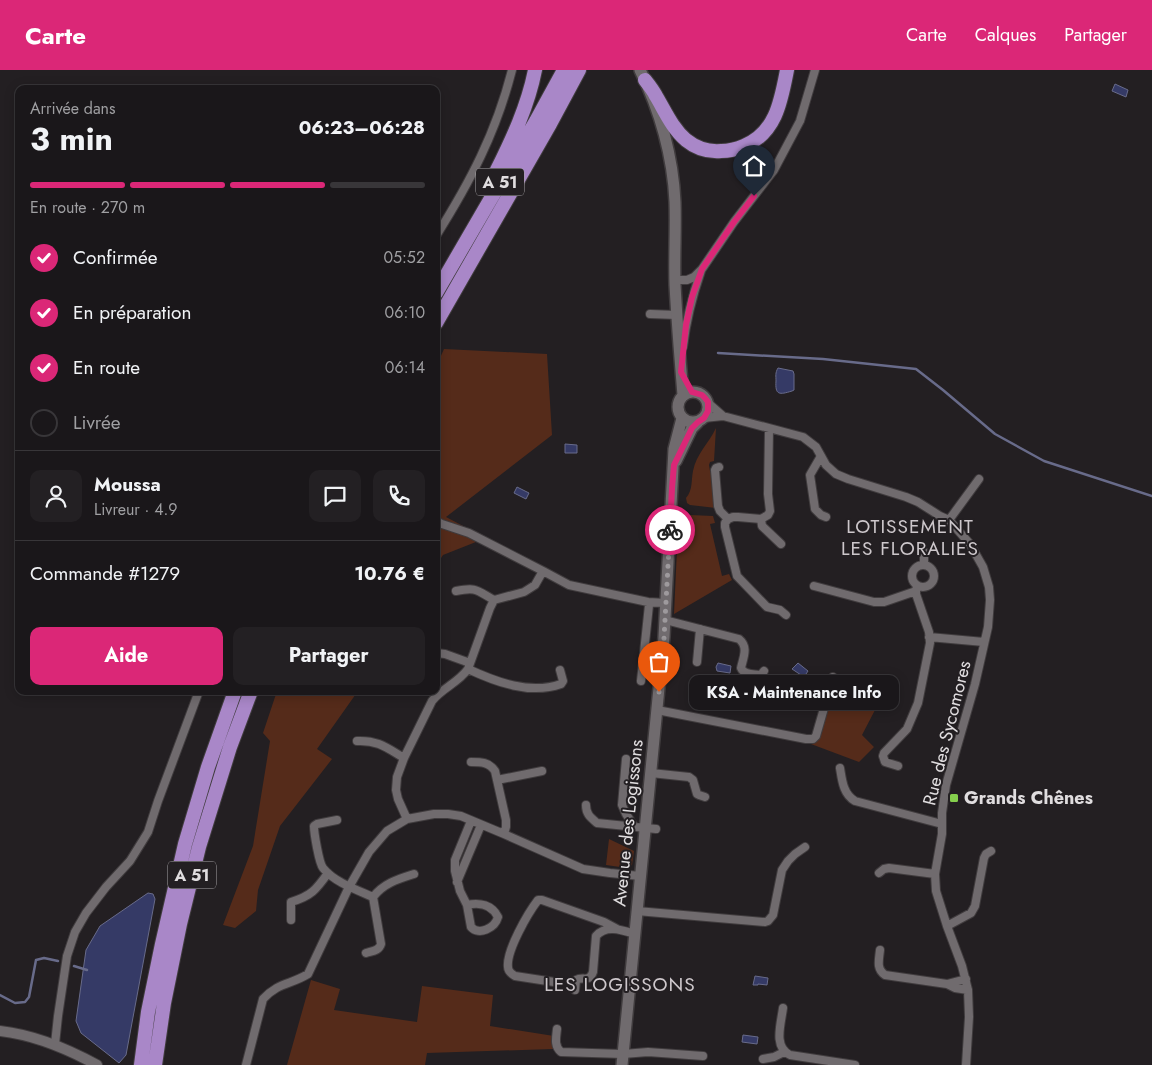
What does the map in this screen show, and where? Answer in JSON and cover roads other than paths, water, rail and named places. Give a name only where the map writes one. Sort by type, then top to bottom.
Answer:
[{"type":"highway","points":[[440,273],[480,202],[520,121],[535,70]]},
{"type":"highway","name":"A 51","points":[[440,286],[564,70]]},
{"type":"highway","name":"A 51","points":[[440,316],[579,70]]},
{"type":"highway","points":[[550,124],[580,84],[587,70]]},
{"type":"highway","points":[[643,75],[672,124],[687,141],[705,151],[727,151],[749,144],[758,139],[766,130],[780,104],[786,70]]},
{"type":"highway","name":"A 51","points":[[141,1065],[148,1012],[185,844],[208,768],[234,695]]},
{"type":"highway","name":"A 51","points":[[155,1065],[164,1003],[199,847],[230,748],[250,695]]},
{"type":"main road","points":[[643,75],[656,109],[673,174],[677,315],[681,372],[688,394]]},
{"type":"main road","points":[[688,394],[702,395],[708,402],[708,411],[701,420],[689,422],[682,418],[679,413],[678,404],[688,394]]},
{"type":"main road","name":"Avenue des Logissons","points":[[622,1059],[666,620],[674,449],[682,418]]},
{"type":"main road","name":"Avenue des Logissons","points":[[674,465],[692,428],[701,420]]},
{"type":"street","points":[[440,230],[482,155],[498,117],[512,70]]},
{"type":"street","points":[[675,282],[694,277],[702,269],[734,222],[774,170],[800,121],[815,70]]},
{"type":"street","points":[[681,372],[686,325],[692,297],[702,269]]},
{"type":"street","points":[[650,314],[677,315]]},
{"type":"street","points":[[708,402],[722,416]]},
{"type":"street","points":[[701,420],[722,416]]},
{"type":"street","name":"Rue des Sycomores","points":[[722,416],[803,437],[816,447],[826,464],[836,474],[906,497],[949,520],[962,533],[973,549],[988,578],[990,600],[988,627],[975,684],[946,785],[942,813],[942,834],[935,874],[936,891],[962,966],[968,990],[969,1016],[966,1065]]},
{"type":"street","points":[[769,428],[768,494],[770,511],[768,515],[760,519],[733,517],[725,523],[725,527],[737,576],[768,607],[780,610],[786,615]]},
{"type":"street","points":[[822,456],[810,475],[815,509],[826,517]]},
{"type":"street","points":[[719,467],[715,470],[718,506],[728,520]]},
{"type":"street","points":[[949,520],[979,480]]},
{"type":"street","points":[[760,519],[762,526],[781,544]]},
{"type":"street","points":[[440,523],[469,533],[569,585],[648,602],[666,603]]},
{"type":"street","points":[[921,548],[924,552],[924,565]]},
{"type":"street","points":[[814,586],[874,602],[884,602],[917,589],[924,587],[930,584],[933,582],[933,572],[928,566],[924,565],[917,567],[912,573],[912,580],[917,589],[929,632],[930,643],[918,703],[906,729],[883,756],[885,762],[898,766]]},
{"type":"street","points":[[456,591],[470,588],[475,589],[494,600],[524,592],[534,585],[543,571]]},
{"type":"street","points":[[440,693],[462,677],[469,666],[494,600]]},
{"type":"street","points":[[641,681],[648,602]]},
{"type":"street","points":[[666,620],[739,639],[745,647],[742,671],[759,675],[764,671]]},
{"type":"street","points":[[697,662],[700,629]]},
{"type":"street","points":[[929,637],[984,642]]},
{"type":"street","points":[[440,653],[445,654],[504,683],[524,688],[545,688],[561,684],[563,681],[560,670]]},
{"type":"street","points":[[657,710],[806,740],[812,739],[816,736],[833,678]]},
{"type":"street","points":[[55,1044],[67,956],[75,932],[86,913],[106,887],[130,861],[148,832],[198,695]]},
{"type":"street","points":[[407,819],[398,799],[396,790],[397,777],[404,758],[432,701],[437,695]]},
{"type":"street","points":[[358,741],[376,742],[404,758]]},
{"type":"street","points":[[626,759],[622,805],[626,814],[645,827]]},
{"type":"street","points":[[471,762],[486,763],[492,766],[495,771],[506,820],[504,834]]},
{"type":"street","points":[[840,768],[845,790],[850,798],[855,801],[942,824]]},
{"type":"street","points":[[497,780],[542,771]]},
{"type":"street","points":[[650,774],[689,777],[693,780],[697,794],[706,797]]},
{"type":"street","points":[[586,805],[586,812],[597,823],[645,827]]},
{"type":"street","points":[[246,1065],[263,1000],[270,992],[281,985],[308,974],[349,886],[369,852],[387,831],[407,819],[448,814],[461,816],[583,868],[640,876]]},
{"type":"street","points":[[338,820],[314,826],[321,867],[349,886],[373,897]]},
{"type":"street","points":[[467,905],[474,903],[492,908],[498,918],[497,922],[488,929],[473,930],[467,905],[454,871],[456,860],[471,820]]},
{"type":"street","points":[[457,882],[481,825]]},
{"type":"street","points":[[637,911],[768,921],[773,915],[782,870],[795,854],[805,847]]},
{"type":"street","points":[[947,926],[971,913],[975,906],[984,858],[991,851]]},
{"type":"street","points":[[879,873],[889,868],[935,874]]},
{"type":"street","points":[[291,920],[291,902],[305,898],[318,887],[328,873]]},
{"type":"street","points":[[366,953],[377,950],[381,944],[373,897],[386,884],[414,874]]},
{"type":"street","points":[[554,982],[515,976],[508,967],[512,944],[538,900],[635,934]]},
{"type":"street","points":[[575,990],[576,980],[579,978],[587,979],[593,972],[596,936],[606,929],[617,929]]},
{"type":"street","points":[[880,950],[879,969],[885,975],[947,984],[955,988],[968,990]]},
{"type":"street","points":[[947,984],[966,979]]},
{"type":"street","points":[[783,1008],[779,1041],[784,1052],[790,1055],[855,1065]]},
{"type":"street","points":[[558,1029],[556,1045],[561,1052],[622,1059],[648,1052],[703,1056]]},
{"type":"street","points":[[0,1031],[55,1044],[97,1065]]},
{"type":"street","points":[[763,1060],[784,1052]]},
{"type":"water","points":[[1115,84],[1128,90],[1126,97],[1112,91]]},
{"type":"water","points":[[778,368],[793,371],[794,390],[784,393],[777,391],[776,371]]},
{"type":"water","points":[[565,444],[577,445],[577,453],[565,453]]},
{"type":"water","points":[[517,487],[529,493],[526,499],[514,493]]},
{"type":"water","points":[[718,663],[731,666],[730,673],[717,671]]},
{"type":"water","points":[[798,663],[808,671],[804,677],[792,669]]},
{"type":"water","points":[[148,893],[153,894],[155,899],[126,1055],[119,1063],[81,1033],[76,1021],[86,950],[100,926]]},
{"type":"water","points":[[755,976],[768,978],[767,985],[753,985]]},
{"type":"water","points":[[743,1035],[758,1037],[757,1044],[742,1042]]},
{"type":"waterway","points":[[718,353],[823,359],[916,369],[995,434],[1044,461],[1152,496]]},
{"type":"waterway","points":[[0,995],[15,1003],[25,1002],[29,997],[36,960],[44,958],[58,961]]},
{"type":"waterway","points":[[74,966],[87,970]]},
{"type":"place","name":"KSA - Maintenance Info","points":[[659,692]]},
{"type":"place","name":"Grands Chênes","points":[[954,798]]},
{"type":"district","name":"LOTISSEMENT LES FLORALIES","points":[[910,537]]},
{"type":"district","name":"LES LOGISSONS","points":[[620,984]]}]
